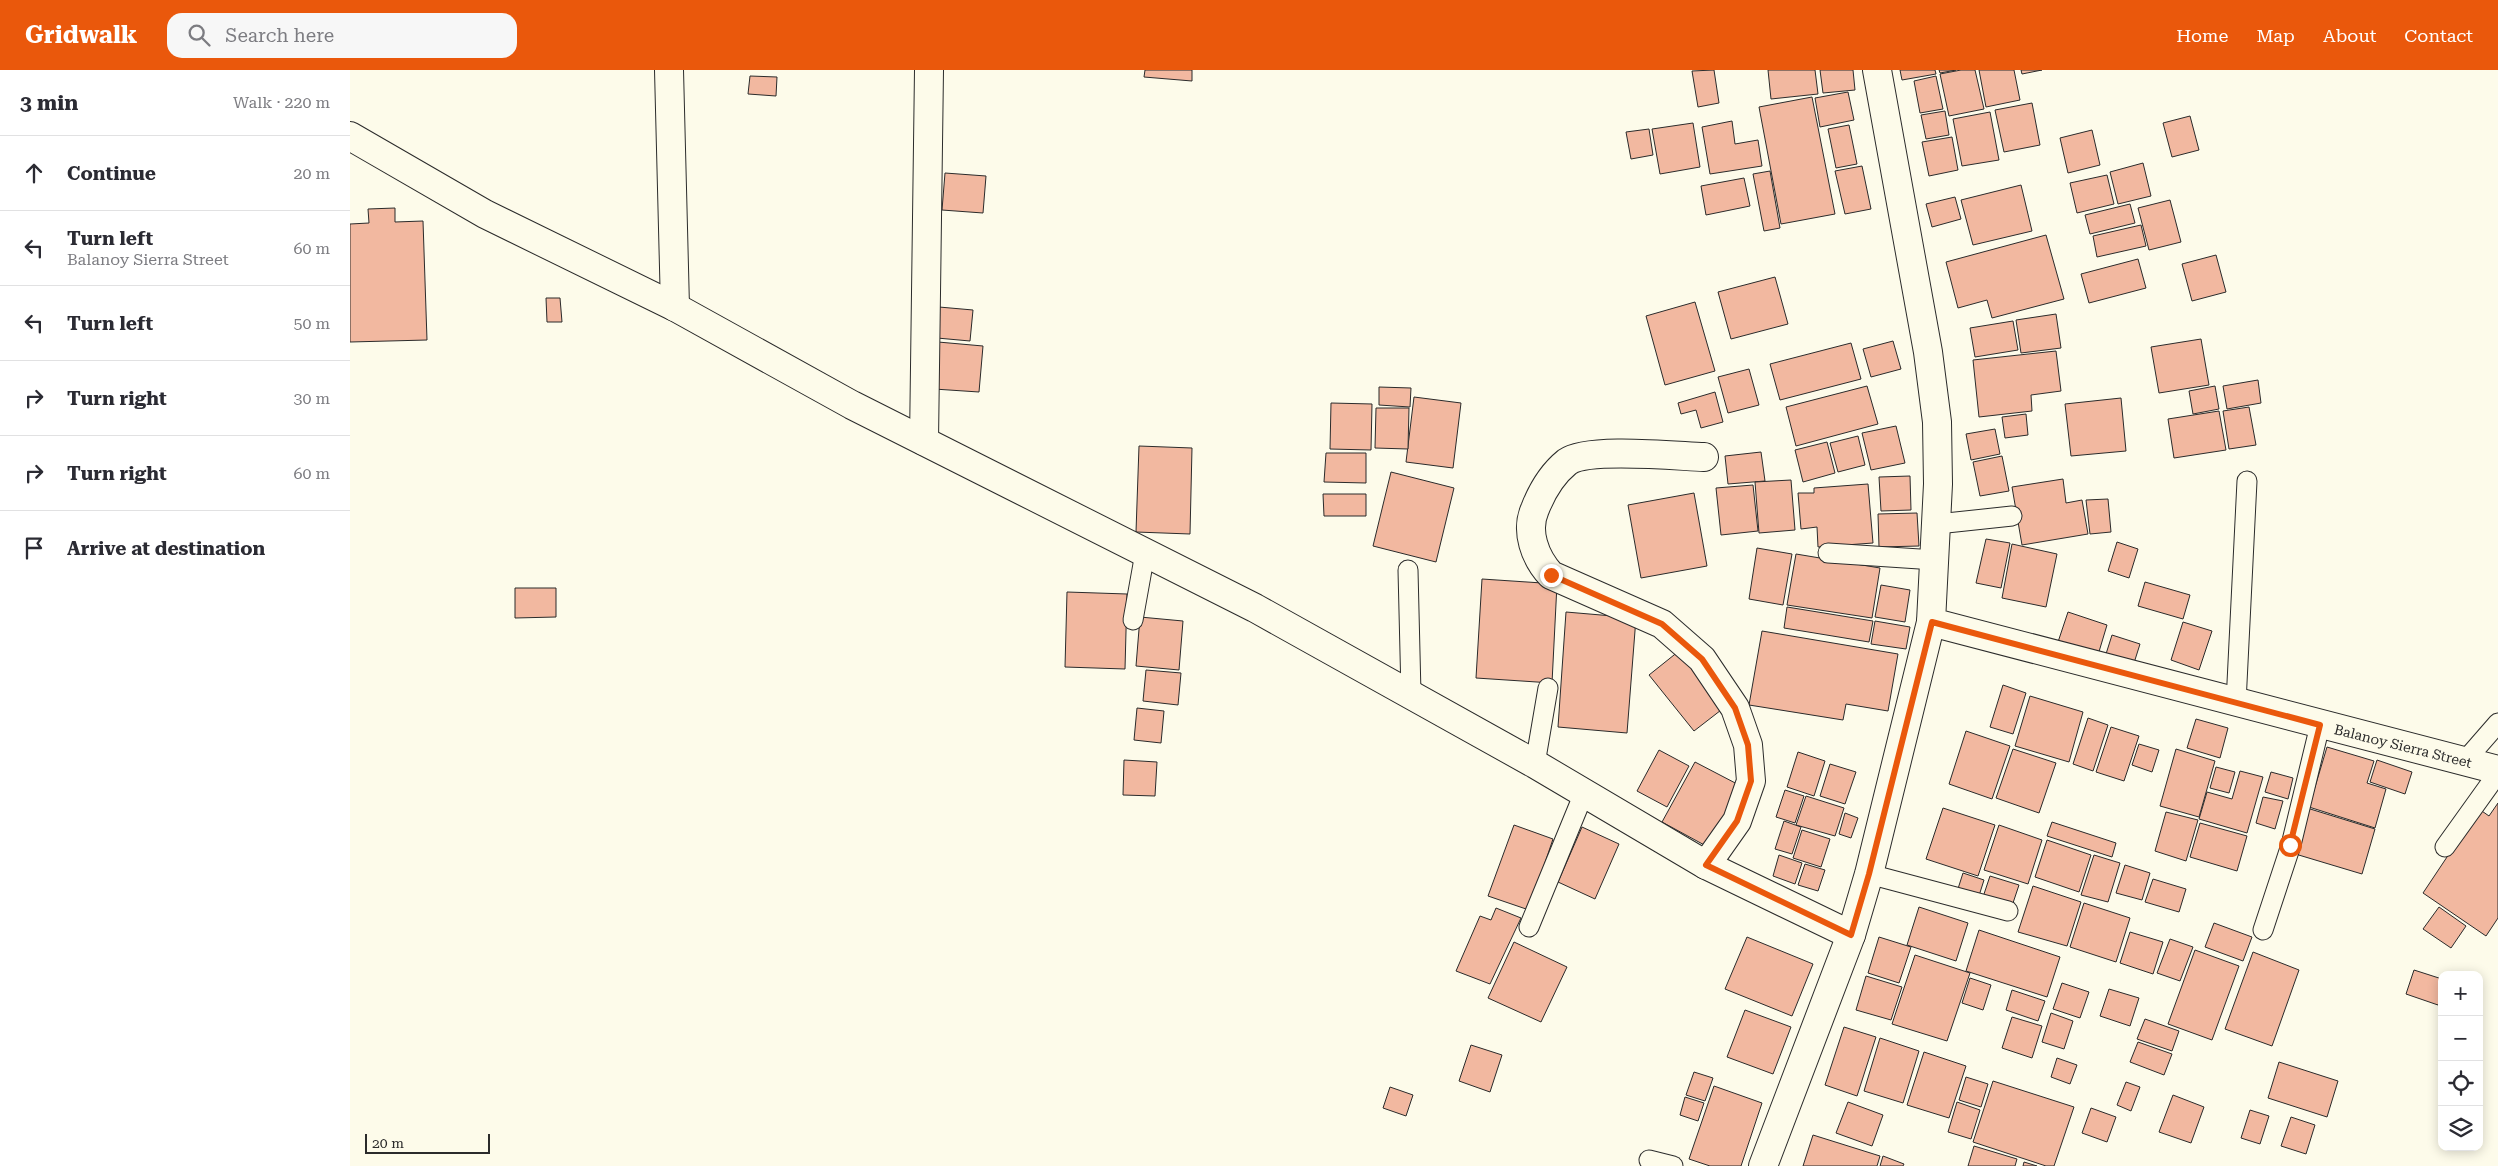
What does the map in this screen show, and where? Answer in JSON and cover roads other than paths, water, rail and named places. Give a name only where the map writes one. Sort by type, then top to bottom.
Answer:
[{"type":"street","points":[[669,70],[675,307]]},
{"type":"street","points":[[924,441],[929,70]]},
{"type":"street","points":[[1762,1166],[1851,935],[1869,874],[1932,622],[1936,524],[1937,422],[1928,352],[1877,70]]},
{"type":"street","points":[[350,136],[485,214],[675,307],[852,405],[1255,608],[1535,764],[1706,865],[1851,935]]},
{"type":"street","points":[[1704,457],[1602,454],[1568,461],[1545,485],[1531,516],[1531,537],[1540,564],[1551,575],[1662,624],[1702,659],[1735,708],[1748,745],[1751,781],[1737,821],[1706,865]]},
{"type":"street","name":"Balanoy Sierra Street","points":[[1932,622],[2498,772]]},
{"type":"lane","points":[[2236,703],[2247,481]]},
{"type":"lane","points":[[1936,524],[2012,516]]},
{"type":"lane","points":[[1133,620],[1145,553]]},
{"type":"lane","points":[[1828,553],[1935,560]]},
{"type":"lane","points":[[1408,570],[1411,694]]},
{"type":"lane","points":[[1535,764],[1548,688]]},
{"type":"lane","points":[[2464,762],[2498,723]]},
{"type":"lane","points":[[2263,930],[2290,845],[2320,725]]},
{"type":"lane","points":[[2445,847],[2498,772]]},
{"type":"lane","points":[[1529,927],[1584,792]]},
{"type":"lane","points":[[1869,874],[2008,911]]},
{"type":"lane","points":[[1649,1160],[1673,1166]]}]
